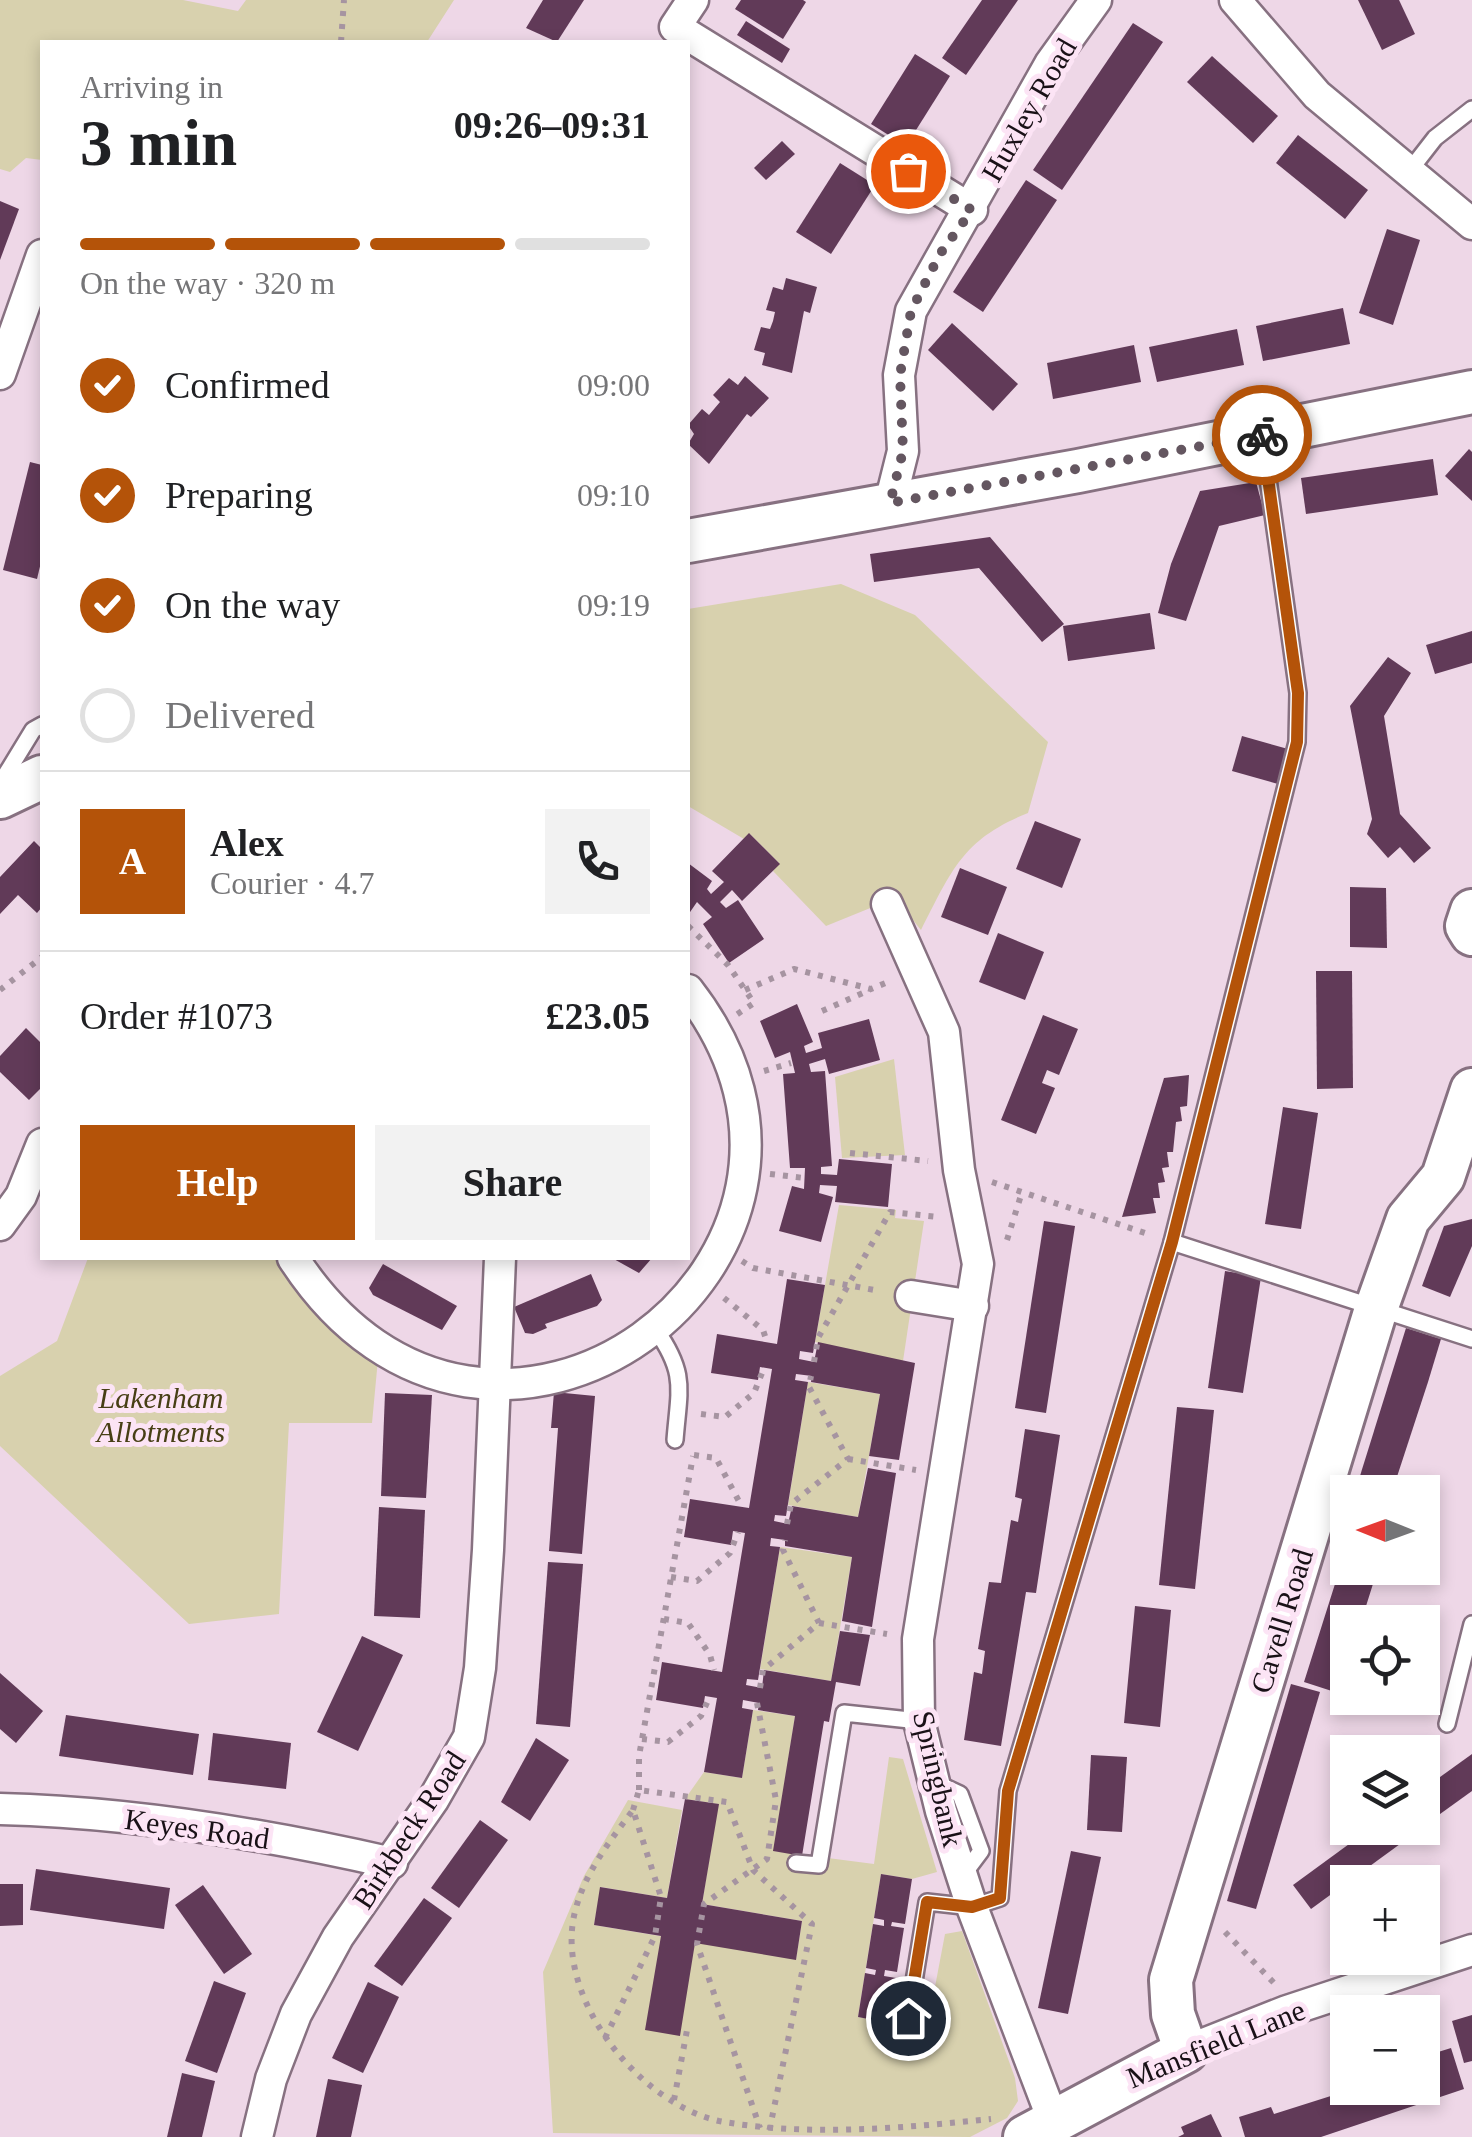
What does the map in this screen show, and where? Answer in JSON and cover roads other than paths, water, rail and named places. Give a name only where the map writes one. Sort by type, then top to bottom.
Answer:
[{"type":"street","points":[[670,35],[693,0]]},
{"type":"street","name":"Huxley Road","points":[[890,503],[903,451],[900,375],[911,311],[940,254],[972,210],[1050,64],[1096,0]]},
{"type":"street","points":[[1235,0],[1317,95],[1407,174],[1472,224]]},
{"type":"street","points":[[690,47],[972,210]]},
{"type":"street","points":[[0,374],[40,261]]},
{"type":"street","points":[[690,542],[1078,471],[1472,392]]},
{"type":"street","points":[[0,797],[40,778]]},
{"type":"street","name":"Springbank","points":[[887,904],[944,1032],[958,1170],[978,1264],[918,1639],[919,1722],[932,1782],[972,1907],[1024,2125]]},
{"type":"street","points":[[1472,911],[1467,926],[1472,934]]},
{"type":"street","points":[[294,1260],[318,1296],[352,1330],[398,1360],[435,1374],[496,1384],[538,1382],[592,1368],[656,1330],[698,1286],[720,1248],[736,1206],[743,1121],[735,1079],[715,1030],[690,993]]},
{"type":"street","name":"Cavell Road","points":[[1186,2051],[1173,2014],[1171,1980],[1376,1310],[1408,1219],[1443,1177],[1472,1090]]},
{"type":"street","points":[[0,1225],[20,1196],[40,1149]]},
{"type":"street","name":"Birkbeck Road","points":[[257,2137],[271,2079],[296,2014],[338,1936],[392,1863],[468,1737],[480,1668],[500,1260]]},
{"type":"street","points":[[896,1294],[973,1306]]},
{"type":"street","name":"Keyes Road","points":[[0,1809],[72,1810],[345,1850],[392,1863]]},
{"type":"street","name":"Mansfield Lane","points":[[1024,2125],[1186,2051],[1287,2012],[1472,1950]]},
{"type":"lane","points":[[1407,174],[1435,138],[1472,109]]},
{"type":"lane","points":[[908,2018],[927,1902],[972,1907],[1000,1898],[1008,1791],[1172,1242],[1297,742],[1298,693],[1262,432]]},
{"type":"lane","points":[[0,784],[40,726]]},
{"type":"lane","points":[[1172,1242],[1472,1339]]},
{"type":"lane","points":[[656,1330],[676,1358],[680,1375],[675,1440]]},
{"type":"lane","points":[[1447,1724],[1472,1624]]},
{"type":"lane","points":[[796,1862],[819,1866],[844,1713],[919,1722]]},
{"type":"park label","name":"Lakenham Allotments","points":[[161,1415]]}]
